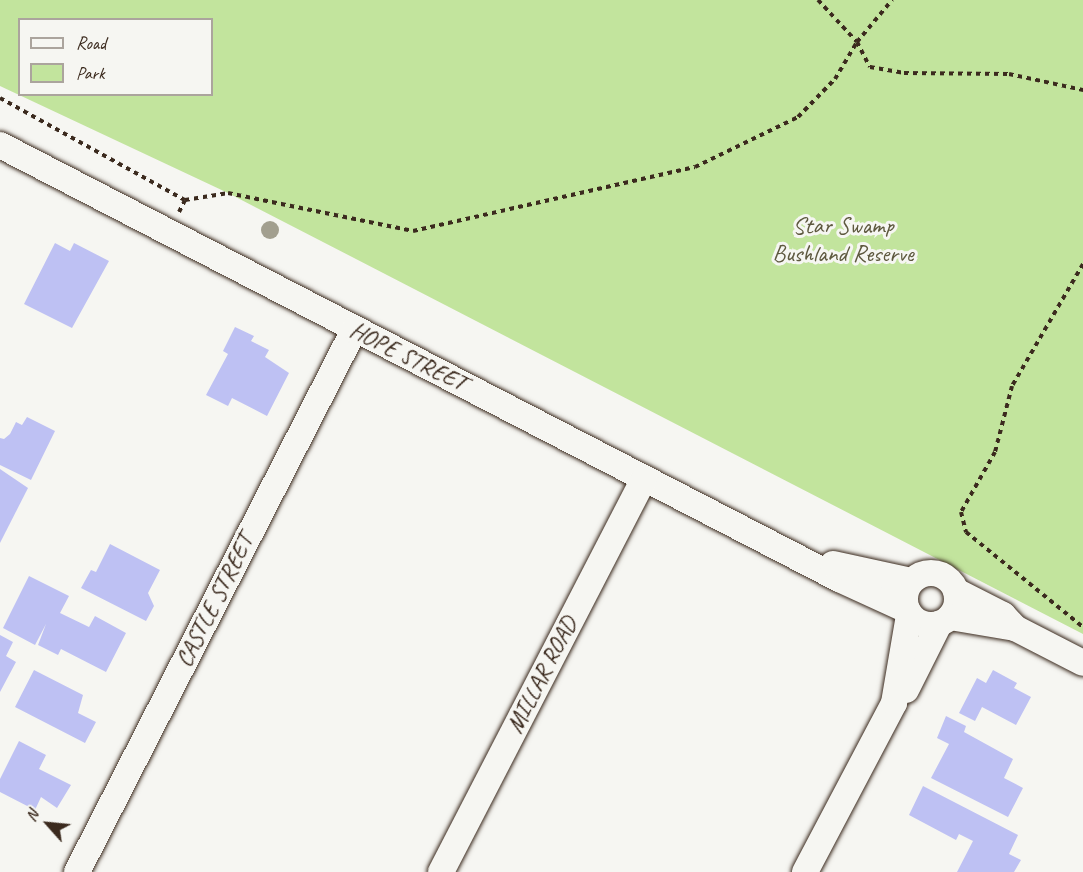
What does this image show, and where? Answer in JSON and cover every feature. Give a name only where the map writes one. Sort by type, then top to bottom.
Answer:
[{"type":"street","name":"HOPE STREET","points":[[0,145],[354,330],[908,613]]},
{"type":"street","name":"CASTLE STREET","points":[[77,872],[354,330]]},
{"type":"street","name":"MILLAR ROAD","points":[[441,872],[644,478]]},
{"type":"street","name":"HOPE STREET","points":[[818,566],[831,564],[911,581]]},
{"type":"street","points":[[894,703],[908,613],[905,595],[911,581],[919,576],[937,573],[945,577],[956,591],[1003,615],[1015,628],[1083,663]]},
{"type":"street","points":[[805,872],[894,703],[907,689],[956,605],[956,591]]},
{"type":"street","points":[[908,613],[920,623],[945,621],[1015,628]]},
{"type":"path","points":[[818,0],[856,42],[870,67],[904,74],[1009,74],[1083,90]]},
{"type":"path","points":[[0,98],[185,200],[228,193],[413,231],[683,169],[798,117],[836,80],[856,42],[892,0]]},
{"type":"path","points":[[168,233],[185,200]]},
{"type":"path","points":[[1083,264],[1012,386],[995,452],[961,512],[966,532],[1083,627]]},
{"type":"green space","name":"Star Swamp Bushland Reserve","points":[[0,0],[1083,0],[1083,634],[228,193],[21,96],[213,96],[213,18],[18,18],[18,94],[0,86]]},
{"type":"building","points":[[55,243],[70,251],[74,243],[109,261],[72,328],[24,304]]},
{"type":"building","points":[[235,327],[254,336],[251,341],[269,350],[265,357],[289,373],[267,416],[232,398],[228,406],[206,395],[228,354],[223,351]]},
{"type":"building","points":[[27,417],[55,431],[31,480],[0,465],[0,438],[4,439],[10,434],[16,422],[22,425]]},
{"type":"building","points":[[0,469],[28,488],[0,543]]},
{"type":"building","points":[[110,544],[160,570],[148,593],[154,606],[146,621],[81,588],[91,570],[96,572]]},
{"type":"building","points":[[29,576],[69,596],[60,613],[89,627],[95,616],[126,633],[106,672],[61,649],[58,655],[38,645],[46,624],[35,645],[3,628]]},
{"type":"building","points":[[0,635],[13,642],[6,656],[16,662],[0,692]]},
{"type":"building","points":[[34,670],[83,695],[78,713],[96,722],[85,743],[15,707]]},
{"type":"building","points":[[993,670],[1017,683],[1014,688],[1031,697],[1016,725],[982,707],[975,721],[959,713],[977,678],[986,683]]},
{"type":"building","points":[[946,716],[966,726],[964,732],[1013,759],[1004,778],[1023,788],[1008,817],[931,778],[949,744],[937,738]]},
{"type":"building","points":[[19,741],[46,755],[39,769],[71,785],[57,808],[41,797],[35,810],[0,792],[0,779]]},
{"type":"building","points":[[923,786],[1018,835],[1009,854],[1021,860],[1014,872],[957,872],[973,841],[959,834],[956,840],[909,815]]}]
